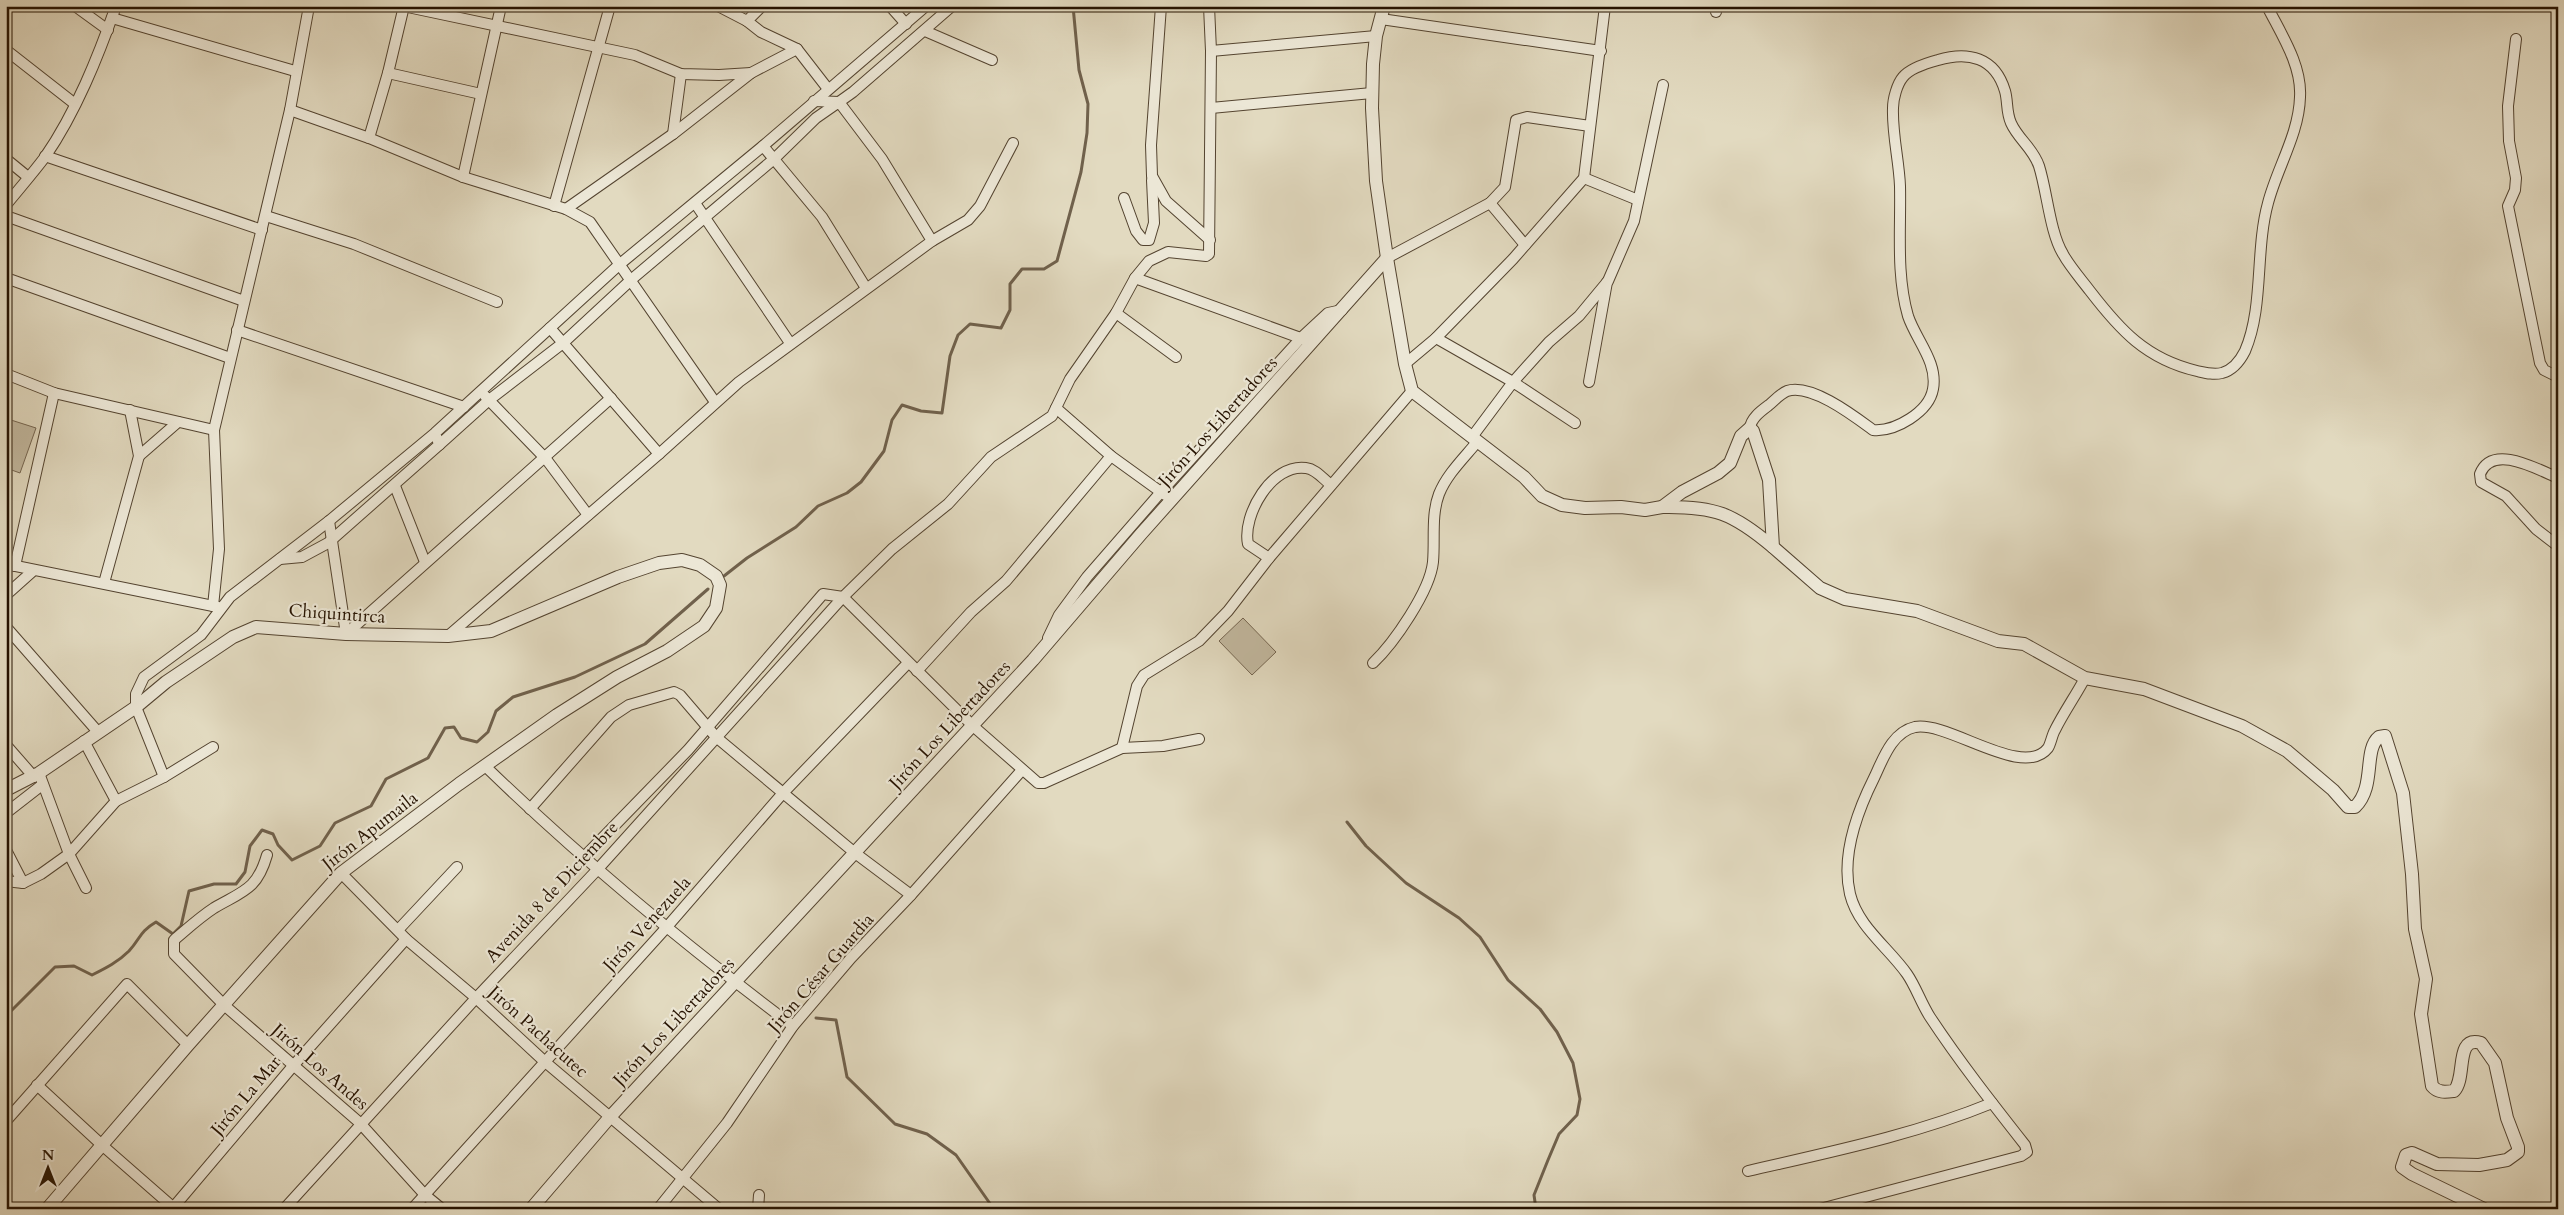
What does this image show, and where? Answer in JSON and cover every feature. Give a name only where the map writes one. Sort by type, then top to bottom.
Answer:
[{"type":"street","points":[[74,6],[108,30]]},
{"type":"street","points":[[6,205],[45,156],[75,104],[108,30],[116,6]]},
{"type":"street","points":[[217,607],[219,549],[214,430],[290,110],[295,71],[309,6]]},
{"type":"street","points":[[368,138],[388,73],[404,6],[635,55],[681,74],[719,75],[751,73]]},
{"type":"street","points":[[463,177],[495,26],[502,6]]},
{"type":"street","points":[[554,206],[610,6]]},
{"type":"street","points":[[718,6],[747,21],[761,32],[797,49],[828,89]]},
{"type":"street","points":[[747,21],[762,6]]},
{"type":"street","points":[[890,6],[906,24]]},
{"type":"street","points":[[164,776],[136,707],[136,694],[144,677],[201,634],[217,607],[329,521],[435,433],[620,264],[763,146],[926,6]]},
{"type":"street","points":[[280,559],[302,557],[331,542],[489,400],[563,343],[632,279],[774,159],[816,118],[874,76],[952,6]]},
{"type":"street","points":[[1124,198],[1136,231],[1143,240],[1149,240],[1154,223],[1151,145],[1161,6]]},
{"type":"street","points":[[1209,6],[1211,51],[1210,240]]},
{"type":"street","points":[[1384,6],[1376,36],[1372,93],[1376,181],[1405,364],[1412,391],[1524,477],[1542,496],[1562,505],[1585,508],[1621,507],[1644,510],[1662,506],[1696,506],[1714,510],[1754,531],[1820,588],[1845,599],[1917,611],[1998,641],[2024,644],[2085,678],[2144,689],[2242,726],[2287,751],[2333,790],[2348,807],[2355,807],[2361,801],[2369,780],[2374,741],[2379,737],[2385,736],[2388,739],[2404,802],[2412,874],[2414,929],[2426,979],[2421,1014],[2432,1086],[2436,1090],[2444,1092],[2454,1091],[2461,1080],[2464,1050],[2468,1044],[2475,1041],[2481,1043],[2495,1063],[2507,1118],[2518,1147],[2514,1156],[2501,1163],[2437,1164],[2412,1153],[2406,1155],[2402,1167],[2412,1174],[2484,1209]]},
{"type":"street","points":[[1405,364],[1436,338],[1525,245],[1584,178],[1605,6]]},
{"type":"street","points":[[1662,506],[1682,492],[1718,473],[1730,463],[1741,436],[1750,428],[1757,414],[1780,395],[1794,390],[1816,394],[1873,430],[1879,431],[1891,429],[1926,405],[1934,386],[1930,363],[1909,319],[1900,278],[1900,183],[1893,104],[1903,77],[1916,68],[1950,56],[1970,55],[1979,58],[1999,77],[2005,92],[2009,120],[2039,165],[2061,252],[2109,316],[2135,343],[2159,358],[2183,368],[2214,374],[2227,372],[2237,364],[2245,351],[2252,323],[2267,205],[2296,125],[2300,94],[2294,60],[2267,6]]},
{"type":"street","points":[[112,18],[295,71]]},
{"type":"street","points":[[1381,19],[1601,51]]},
{"type":"street","points":[[925,31],[992,60]]},
{"type":"street","points":[[1211,51],[1376,36]]},
{"type":"street","points":[[2516,39],[2508,106],[2509,141],[2516,178],[2515,190],[2508,206],[2540,363],[2544,370],[2558,378]]},
{"type":"street","points":[[566,209],[673,134],[751,73],[797,49]]},
{"type":"street","points":[[6,50],[75,104]]},
{"type":"street","points":[[388,73],[481,94]]},
{"type":"street","points":[[673,134],[681,74]]},
{"type":"street","points":[[1589,382],[1608,281],[1634,221],[1663,85]]},
{"type":"street","points":[[1211,108],[1372,93]]},
{"type":"street","points":[[814,101],[839,102]]},
{"type":"street","points":[[839,102],[882,159],[932,241]]},
{"type":"street","points":[[290,110],[368,138],[463,177],[566,209],[590,222],[632,279],[715,402]]},
{"type":"street","points":[[1387,258],[1490,203],[1505,187],[1516,120],[1527,117],[1590,126]]},
{"type":"street","points":[[448,636],[660,454],[715,402],[790,343],[834,314],[866,288],[932,241],[968,220],[980,206],[1013,144]]},
{"type":"street","points":[[763,146],[822,217],[866,288]]},
{"type":"street","points":[[45,156],[262,230]]},
{"type":"street","points":[[6,159],[28,177]]},
{"type":"street","points":[[1152,176],[1166,201],[1210,240]]},
{"type":"street","points":[[1584,178],[1638,200]]},
{"type":"street","points":[[695,203],[790,343]]},
{"type":"street","points":[[1490,203],[1525,245]]},
{"type":"street","points":[[6,216],[244,301]]},
{"type":"street","points":[[266,216],[354,244],[497,302]]},
{"type":"street","name":"Avenida 8 de Diciembre","points":[[284,1209],[360,1123],[597,870],[843,596],[892,549],[948,504],[991,457],[1052,416],[1070,379],[1116,313],[1135,278],[1149,262],[1168,252],[1206,256],[1209,254],[1210,240]]},
{"type":"street","name":"Jirón Los Libertadores","points":[[531,1209],[610,1118],[734,982],[973,726],[1045,646],[1307,340],[1342,310],[1387,258]]},
{"type":"street","points":[[6,278],[230,358]]},
{"type":"street","points":[[1045,646],[1059,615],[1086,577],[1161,492],[1307,340],[1135,278]]},
{"type":"street","points":[[1373,663],[1391,646],[1425,586],[1433,563],[1434,518],[1439,494],[1445,482],[1513,382],[1549,342],[1578,316],[1608,281]]},
{"type":"street","points":[[1116,313],[1176,357]]},
{"type":"street","points":[[550,328],[660,454]]},
{"type":"street","points":[[237,330],[464,407]]},
{"type":"street","points":[[1436,338],[1513,382],[1575,423]]},
{"type":"street","points":[[6,374],[54,393],[214,430]]},
{"type":"street","points":[[1122,748],[1137,686],[1144,675],[1199,641],[1228,611],[1269,558],[1412,391]]},
{"type":"street","points":[[481,392],[546,459],[588,515]]},
{"type":"street","points":[[54,393],[11,565],[217,607]]},
{"type":"street","points":[[346,634],[425,562],[546,459],[611,398]]},
{"type":"street","points":[[1056,408],[1110,456],[1171,500]]},
{"type":"street","points":[[104,583],[139,456],[130,410]]},
{"type":"street","points":[[139,456],[178,422]]},
{"type":"street","points":[[1750,428],[1753,431],[1769,480],[1773,547]]},
{"type":"street","points":[[435,433],[440,444]]},
{"type":"street","points":[[917,671],[971,612],[1006,581],[1110,456]]},
{"type":"street","points":[[2558,478],[2519,462],[2499,459],[2489,461],[2480,474],[2481,482],[2506,496],[2536,529],[2558,546]]},
{"type":"street","points":[[1269,558],[1248,544],[1246,531],[1251,514],[1279,474],[1288,468],[1308,468],[1331,485]]},
{"type":"street","points":[[395,486],[425,562]]},
{"type":"street","points":[[329,521],[346,634]]},
{"type":"street","name":"Chiquintirca","points":[[6,790],[39,779],[84,741],[136,707],[166,682],[232,637],[256,627],[346,634],[448,636],[491,631],[618,577],[659,563],[682,560],[700,565]]},
{"type":"street","name":"Jirón Apumaila","points":[[48,1209],[188,1046],[341,873],[557,715],[617,677],[667,651],[704,626],[716,608],[720,586],[716,576],[700,565]]},
{"type":"street","points":[[6,595],[34,570]]},
{"type":"street","points":[[583,858],[688,750],[706,726],[820,595],[828,593],[843,596],[973,726],[1035,782],[1044,783],[1122,748],[1163,746],[1199,739]]},
{"type":"street","points":[[6,627],[98,732]]},
{"type":"street","name":"Jirón Venezuela","points":[[412,1209],[666,928],[783,793],[908,663]]},
{"type":"street","points":[[1820,1209],[2027,1152],[2025,1145],[1932,1020],[1907,975],[1877,941],[1856,908],[1850,896],[1847,874],[1849,853],[1863,799],[1887,750],[1898,736],[1915,727],[1929,728],[1950,732],[2016,758],[2040,754],[2048,748],[2055,730],[2085,678]]},
{"type":"street","points":[[530,809],[612,717],[629,706],[674,692],[680,694],[716,737],[855,853],[911,896]]},
{"type":"street","points":[[84,741],[116,801]]},
{"type":"street","points":[[6,745],[39,779],[69,854],[86,888]]},
{"type":"street","points":[[6,880],[23,883],[69,854],[116,801],[164,776],[213,747]]},
{"type":"street","points":[[486,766],[597,870],[666,928],[793,1026]]},
{"type":"street","name":"Jirón César Guardia","points":[[658,1209],[727,1123],[793,1026],[851,958],[911,896],[1022,770]]},
{"type":"street","points":[[6,813],[39,779]]},
{"type":"street","points":[[6,850],[23,883]]},
{"type":"street","name":"Jirón Los Andes","points":[[267,855],[259,877],[251,887],[214,908],[190,926],[174,940],[174,954],[224,1005],[360,1123],[425,1195],[442,1209]]},
{"type":"street","points":[[398,930],[457,867]]},
{"type":"street","name":"Jirón Pachacutec","points":[[341,873],[406,939],[476,998],[544,1061],[610,1118],[720,1209]]},
{"type":"street","name":"Jirón La Mar","points":[[173,1208],[293,1066],[406,939]]},
{"type":"street","points":[[6,1121],[127,984],[188,1046]]},
{"type":"street","points":[[37,1085],[102,1146],[173,1208]]},
{"type":"street","points":[[1748,1171],[1868,1143],[1962,1115],[1992,1103]]},
{"type":"street","points":[[758,1209],[759,1195]]},
{"type":"shaded area","points":[[11,420],[36,428],[20,473],[6,468],[6,435]]},
{"type":"shaded area","points":[[1243,618],[1276,652],[1252,675],[1219,641]]},
{"type":"waterway","points":[[724,576],[747,558],[796,527],[818,506],[847,493],[861,482],[884,451],[892,420],[902,405],[921,411],[942,413],[950,356],[958,335],[970,324],[1001,328],[1010,310],[1010,284],[1022,269],[1044,269],[1057,261],[1081,172],[1087,133],[1088,104],[1079,70],[1073,6]]},
{"type":"waterway","points":[[6,1016],[55,967],[74,966],[92,975],[125,955],[143,932],[156,922],[173,934],[181,926],[189,891],[214,884],[236,884],[245,872],[250,846],[262,830],[273,834],[278,845],[292,860],[320,846],[335,823],[371,806],[386,779],[428,758],[445,728],[454,727],[461,738],[477,742],[488,732],[496,711],[513,697],[575,677],[645,644],[708,589]]},
{"type":"waterway","points":[[1347,822],[1366,846],[1406,883],[1459,918],[1480,937],[1508,980],[1540,1009],[1557,1032],[1573,1063],[1580,1099],[1577,1115],[1559,1134],[1534,1195],[1536,1209]]},
{"type":"waterway","points":[[816,1018],[836,1020],[847,1077],[895,1124],[927,1134],[956,1155],[991,1205],[999,1209]]}]
